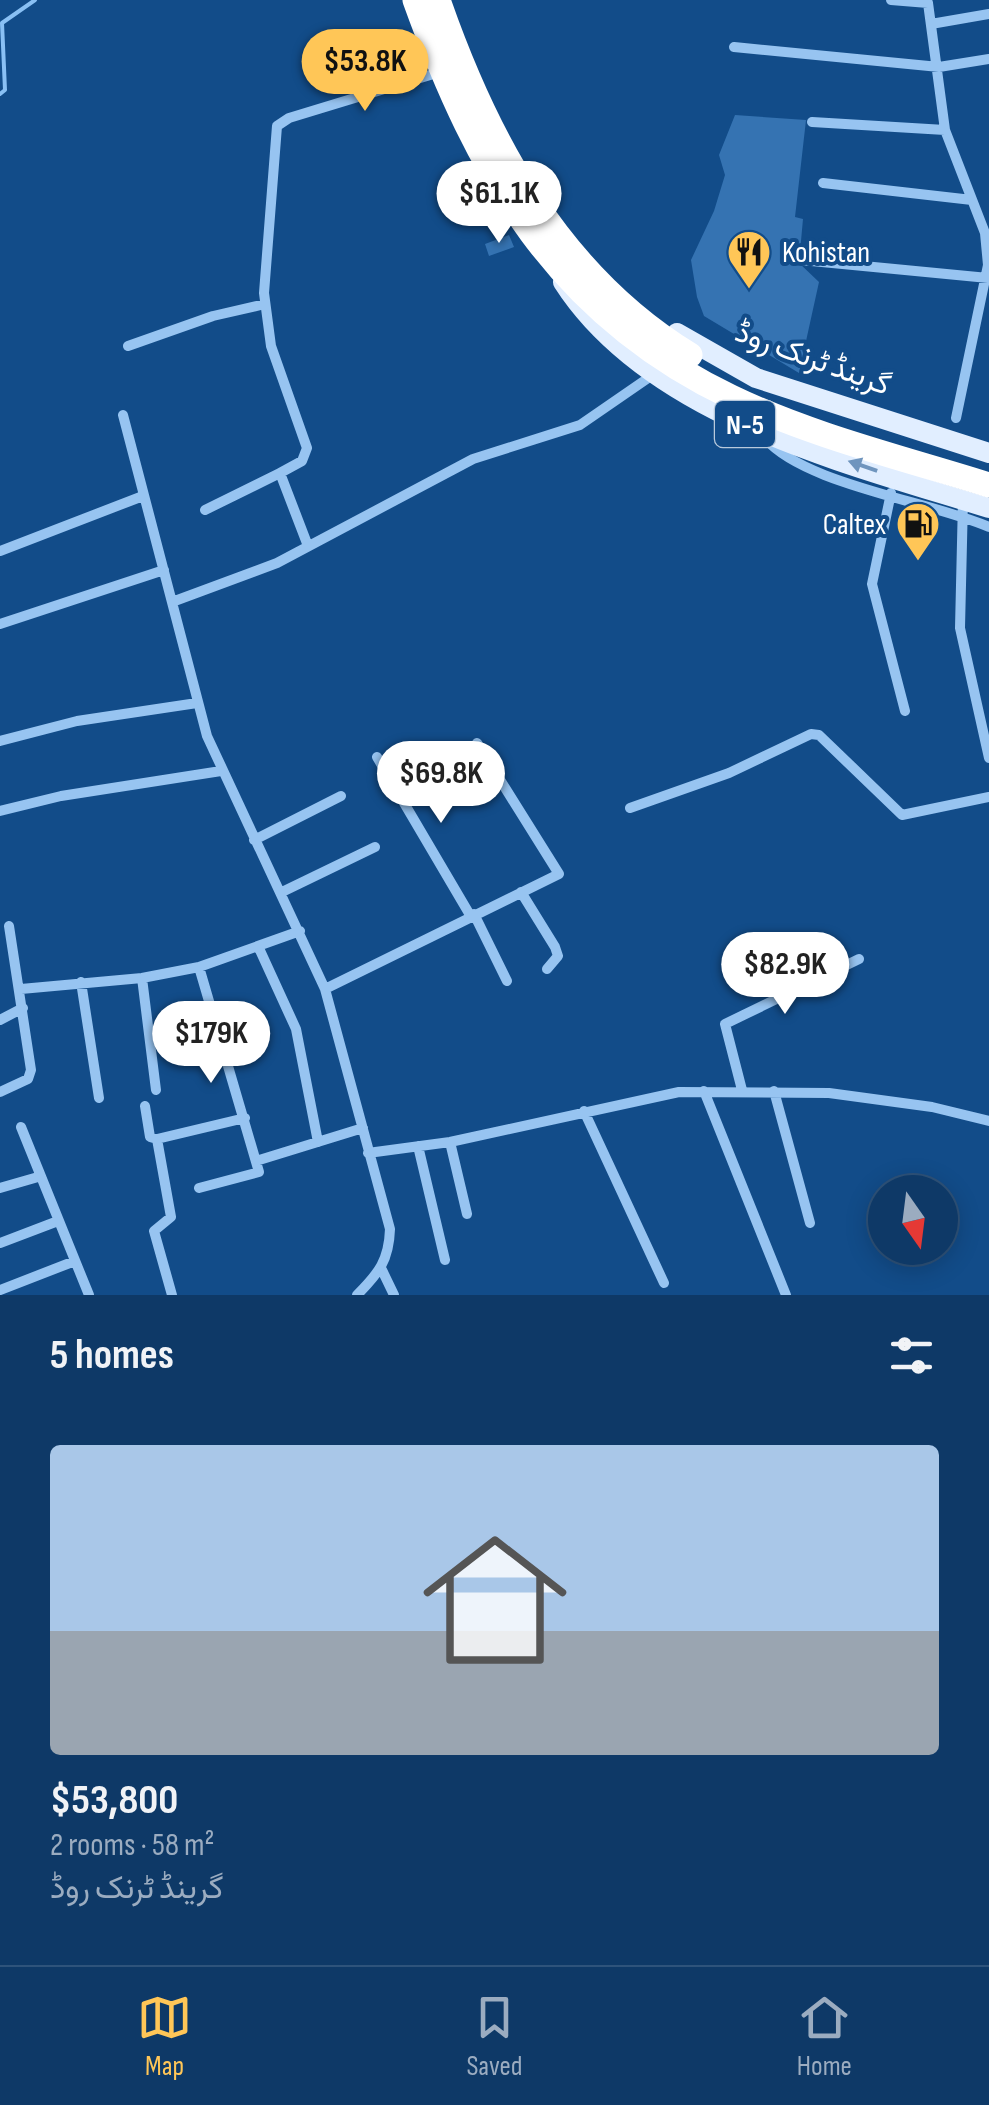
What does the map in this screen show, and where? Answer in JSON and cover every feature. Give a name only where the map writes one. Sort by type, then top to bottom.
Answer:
[{"type":"highway","name":"گرینڈ ٹرنک روڈ","points":[[415,0],[559,256]]},
{"type":"highway","name":"گرینڈ ٹرنک روڈ","points":[[438,0],[450,68]]},
{"type":"highway","points":[[559,256],[636,318],[732,380],[829,419],[989,470]]},
{"type":"highway","points":[[559,256],[641,344],[730,397],[785,420],[989,484]]},
{"type":"main road","name":"گرینڈ ٹرنک روڈ","points":[[559,256],[586,318],[655,373],[712,409],[964,508],[989,508]]},
{"type":"main road","name":"گرینڈ ٹرنک روڈ","points":[[559,256],[692,343],[756,378],[989,453]]},
{"type":"street","points":[[891,0],[928,2],[944,130],[988,247],[988,278],[956,418]]},
{"type":"street","points":[[932,24],[989,14]]},
{"type":"street","points":[[734,47],[939,67],[989,59]]},
{"type":"street","points":[[205,510],[302,461],[307,448],[271,346],[265,304],[263,262],[277,126],[422,74],[450,68]]},
{"type":"street","points":[[812,122],[944,130]]},
{"type":"street","points":[[823,183],[972,200]]},
{"type":"street","points":[[801,260],[988,278]]},
{"type":"street","points":[[128,346],[213,316],[265,304]]},
{"type":"street","points":[[172,602],[225,586],[308,546],[430,478],[580,424],[655,373]]},
{"type":"street","points":[[124,415],[197,704],[221,771],[325,988],[390,1228],[389,1253],[382,1270],[357,1295]]},
{"type":"street","points":[[760,431],[774,450],[806,469],[964,508],[989,526]]},
{"type":"street","points":[[280,473],[308,546]]},
{"type":"street","points":[[891,493],[872,584],[905,710]]},
{"type":"street","points":[[0,551],[142,496]]},
{"type":"street","points":[[964,508],[960,628],[989,758]]},
{"type":"street","points":[[0,624],[164,570]]},
{"type":"street","points":[[0,741],[77,721],[197,704]]},
{"type":"street","points":[[630,808],[729,773],[811,734],[819,735],[902,816],[989,797]]},
{"type":"street","points":[[325,988],[559,874],[478,743]]},
{"type":"street","points":[[377,756],[508,981]]},
{"type":"street","points":[[0,812],[62,796],[221,771]]},
{"type":"street","points":[[254,840],[341,796]]},
{"type":"street","points":[[282,892],[374,847]]},
{"type":"street","points":[[521,892],[558,956],[547,969]]},
{"type":"street","points":[[0,1092],[28,1079],[31,1070],[10,926]]},
{"type":"street","points":[[20,989],[142,978],[199,967],[300,931]]},
{"type":"street","points":[[258,946],[296,1029],[318,1142]]},
{"type":"street","points":[[742,1090],[725,1024],[859,960]]},
{"type":"street","points":[[199,967],[223,1061],[259,1172],[199,1188]]},
{"type":"street","points":[[142,978],[156,1090]]},
{"type":"street","points":[[81,982],[99,1098]]},
{"type":"street","points":[[0,1020],[24,1008]]},
{"type":"street","points":[[704,1091],[786,1295]]},
{"type":"street","points":[[368,1153],[450,1142],[584,1110],[704,1091],[774,1091],[898,1102],[989,1121]]},
{"type":"street","points":[[774,1091],[810,1223]]},
{"type":"street","points":[[145,1106],[150,1136],[156,1139],[244,1118]]},
{"type":"street","points":[[584,1110],[664,1282]]},
{"type":"street","points":[[21,1128],[89,1295]]},
{"type":"street","points":[[256,1161],[363,1128]]},
{"type":"street","points":[[156,1139],[171,1217],[154,1232],[172,1295]]},
{"type":"street","points":[[450,1142],[467,1214]]},
{"type":"street","points":[[418,1146],[445,1260]]},
{"type":"street","points":[[0,1188],[38,1177]]},
{"type":"street","points":[[0,1242],[58,1221]]},
{"type":"street","points":[[0,1290],[76,1261]]},
{"type":"street","points":[[382,1270],[394,1295]]},
{"type":"building","points":[[735,115],[806,120],[795,217],[803,219],[799,263],[819,282],[799,373],[704,316],[697,297],[691,260],[714,211],[725,175],[719,155]]},
{"type":"building","points":[[509,235],[514,247],[489,256],[485,244]]},
{"type":"waterway","points":[[0,94],[5,90],[2,23],[35,0]]},
{"type":"place","name":"Kohistan","points":[[749,290]]},
{"type":"place","name":"Caltex","points":[[918,562]]}]
